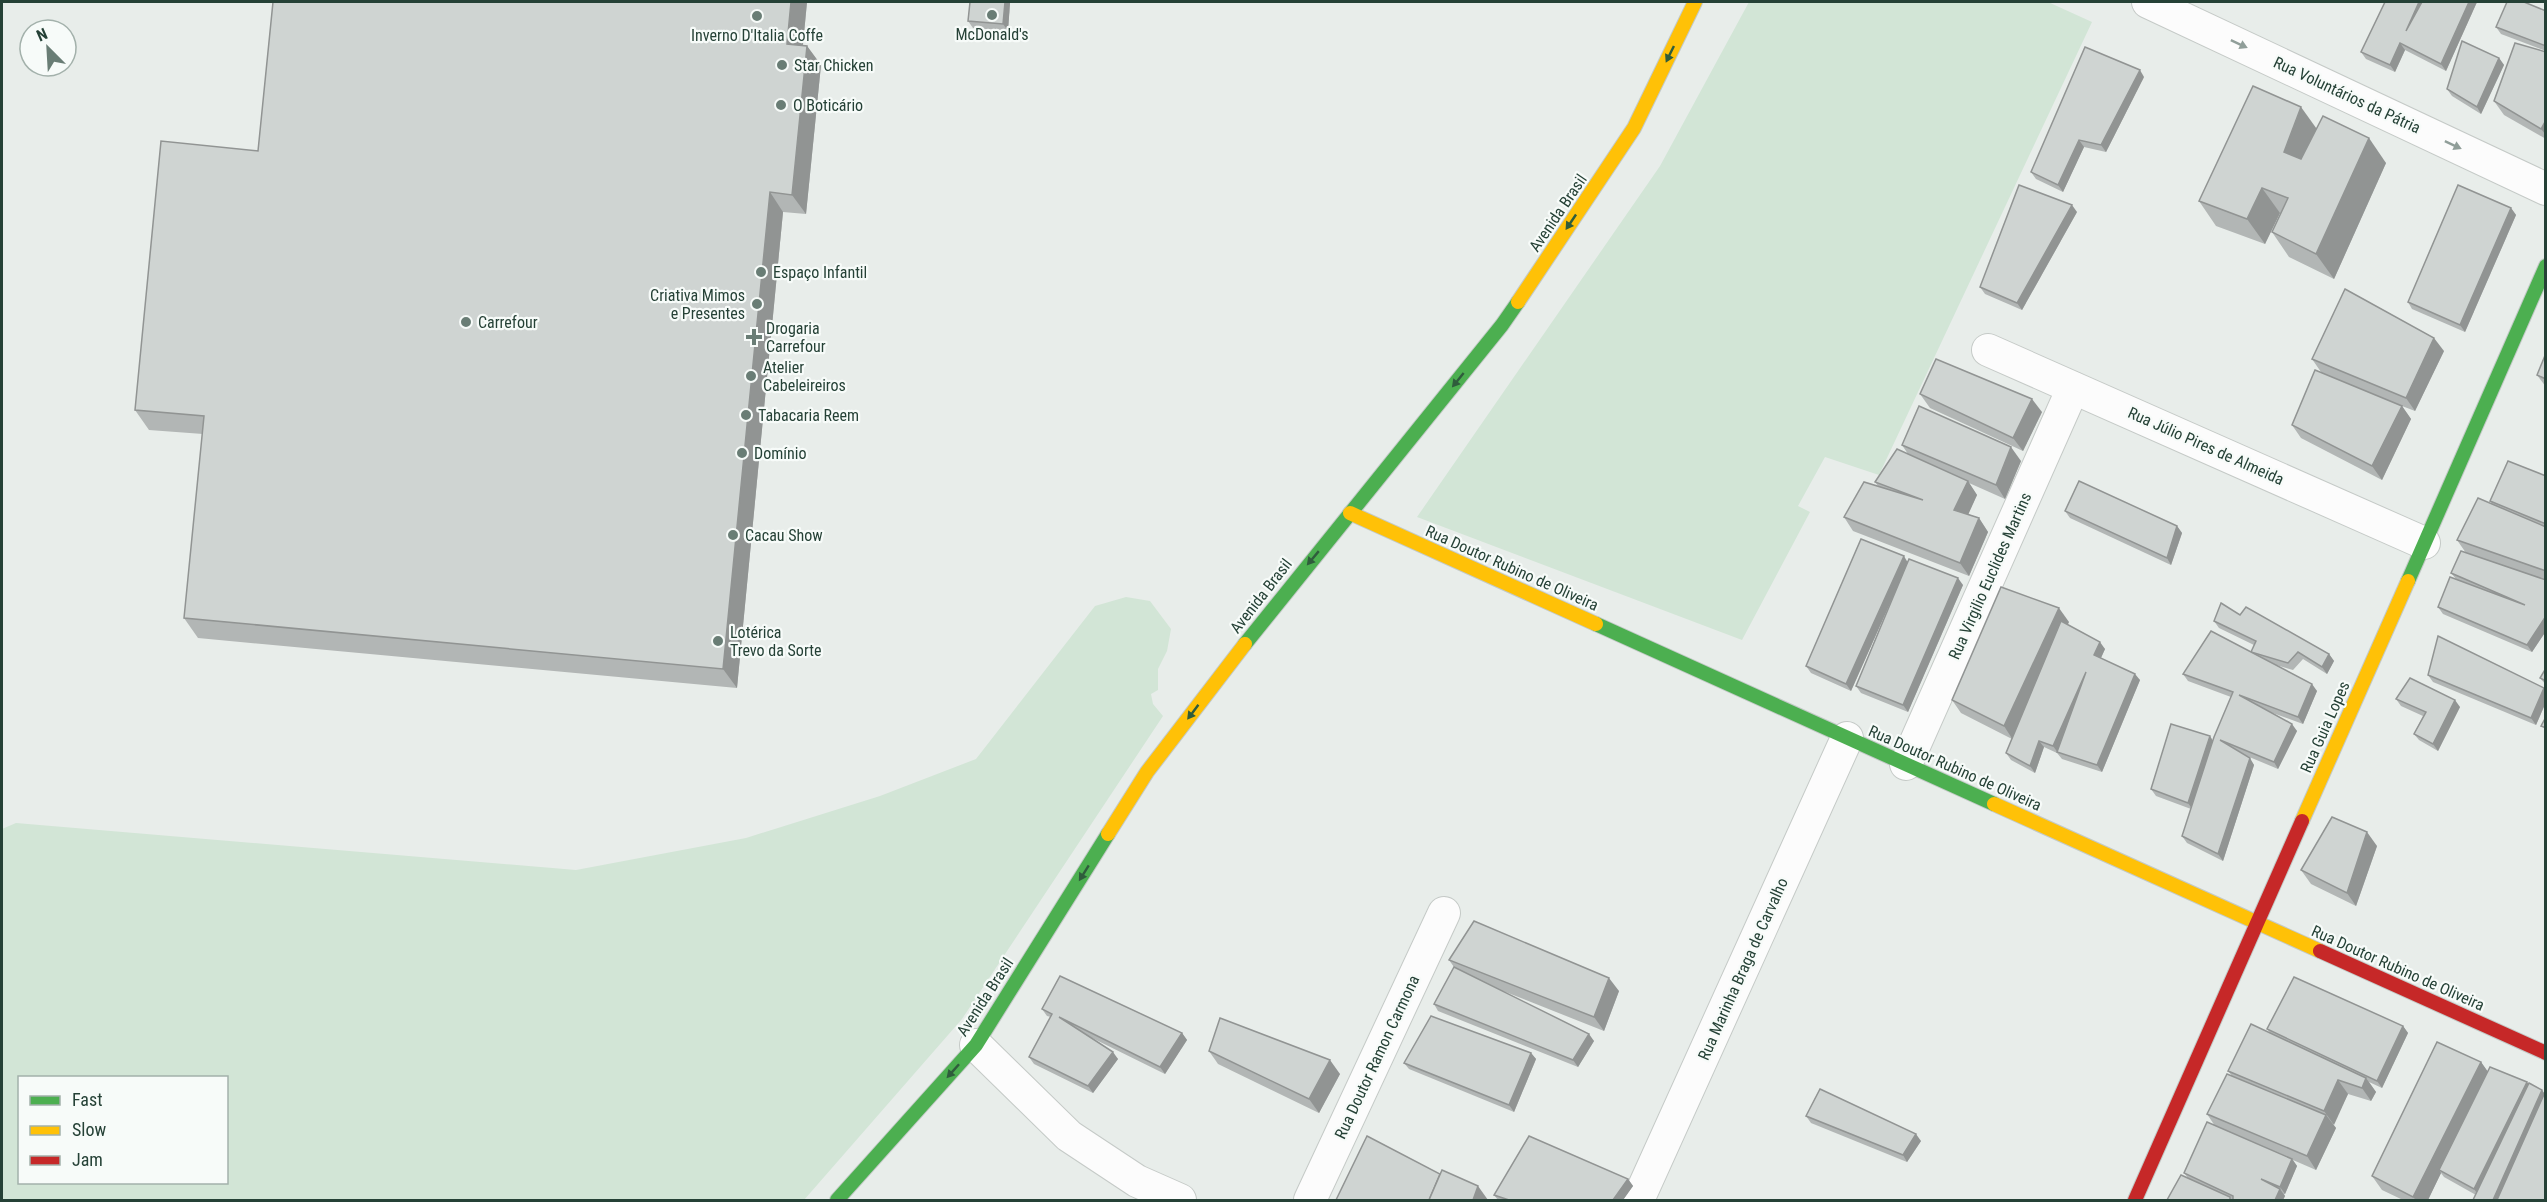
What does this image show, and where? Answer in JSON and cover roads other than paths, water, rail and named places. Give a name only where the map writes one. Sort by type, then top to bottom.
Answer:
[{"type":"street","name":"Avenida Brasil","points":[[837,1200],[976,1045],[1148,772],[1275,604],[1502,325],[1634,128],[1695,2]]},
{"type":"street","name":"Rua Voluntários da Pátria","points":[[2148,2],[2199,12],[2546,189]]},
{"type":"street","name":"Rua Guia Lopes","points":[[2135,1200],[2546,266]]},
{"type":"street","name":"Rua Júlio Pires de Almeida","points":[[1988,350],[2424,543]]},
{"type":"street","name":"Rua Virgilio Euclides Martins","points":[[1906,764],[2073,388]]},
{"type":"street","name":"Rua Doutor Rubino de Oliveira","points":[[1350,513],[2546,1053]]},
{"type":"street","name":"Rua Marinha Braga de Carvalho","points":[[1638,1200],[1847,738]]},
{"type":"street","name":"Rua Doutor Ramon Carmona","points":[[1310,1200],[1444,913]]},
{"type":"street","points":[[976,1045],[1070,1136],[1137,1182],[1180,1200]]},
{"type":"place","name":"McDonald's","points":[[992,15]]},
{"type":"place","name":"Inverno D'Italia Coffe","points":[[757,16]]},
{"type":"place","name":"Star Chicken","points":[[782,65]]},
{"type":"place","name":"O Boticário","points":[[781,105]]},
{"type":"place","name":"Espaço Infantil","points":[[761,272]]},
{"type":"place","name":"Criativa Mimos e Presentes","points":[[757,304]]},
{"type":"place","name":"Carrefour","points":[[466,322]]},
{"type":"place","name":"Drogaria Carrefour","points":[[754,337]]},
{"type":"place","name":"Atelier Cabeleireiros","points":[[751,376]]},
{"type":"place","name":"Tabacaria Reem","points":[[746,415]]},
{"type":"place","name":"Domínio","points":[[742,453]]},
{"type":"place","name":"Cacau Show","points":[[733,535]]},
{"type":"place","name":"Lotérica Trevo da Sorte","points":[[718,641]]}]
